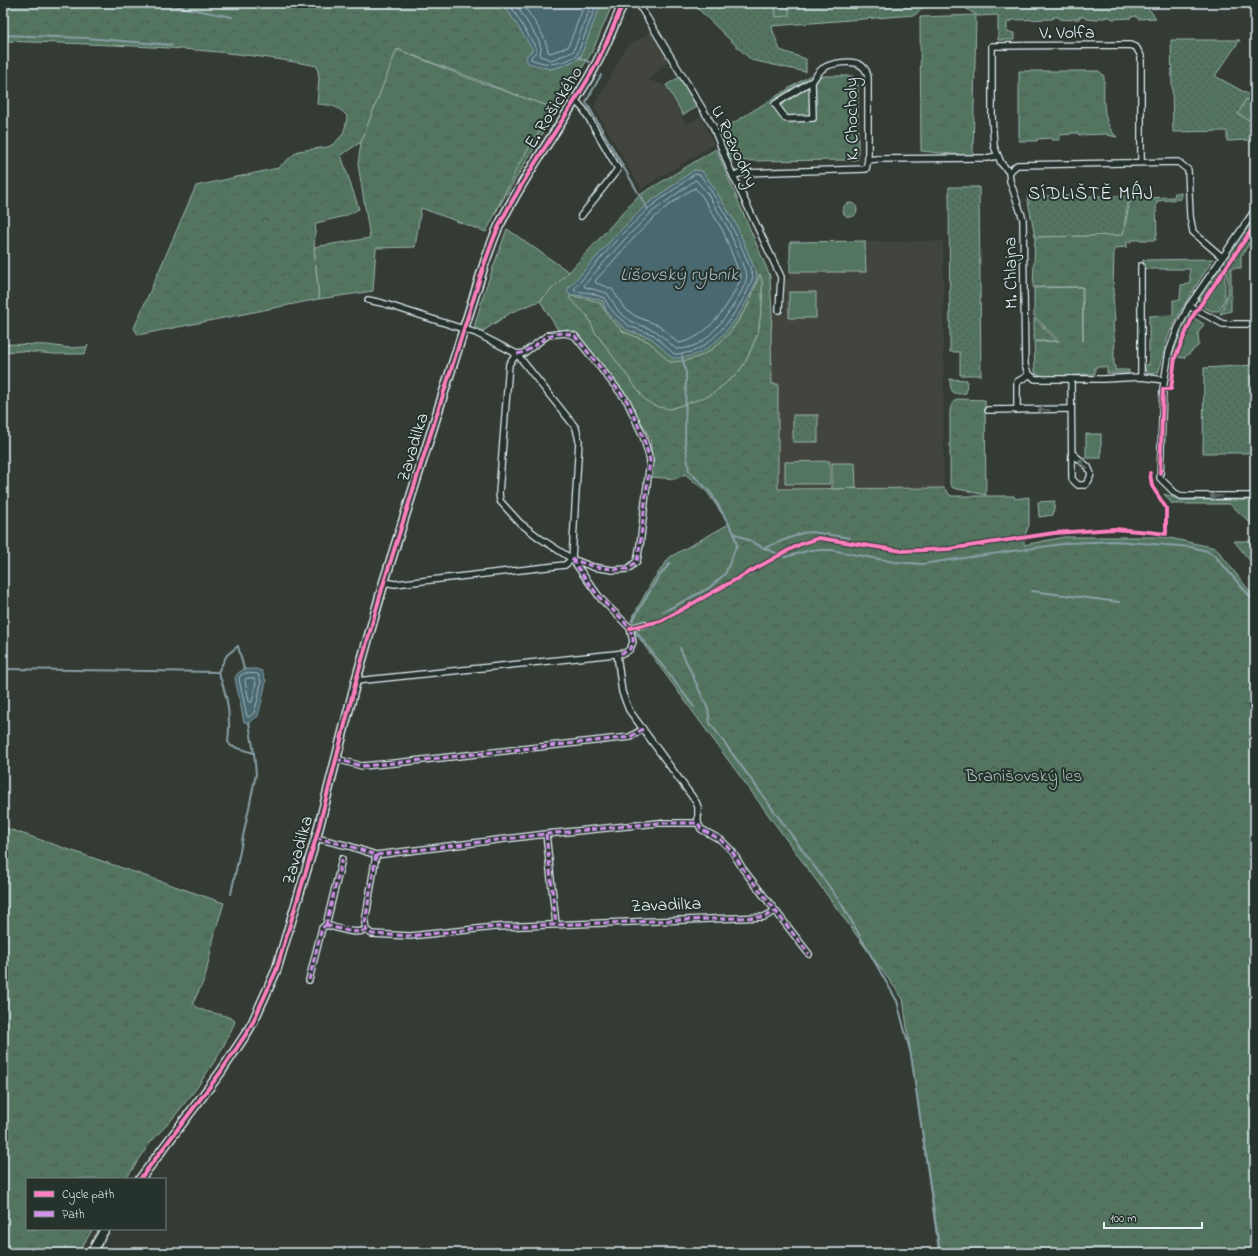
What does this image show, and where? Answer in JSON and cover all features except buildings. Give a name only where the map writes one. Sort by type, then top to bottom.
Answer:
[{"type":"street","name":"E. Rošického","points":[[500,223],[575,100],[606,45],[623,3]]},
{"type":"street","name":"U Rozvodny","points":[[638,3],[713,126],[733,176],[781,277],[779,310]]},
{"type":"street","name":"V. Volfa","points":[[1009,172],[1004,168],[997,156],[993,141],[992,46],[1130,45],[1136,48],[1141,56],[1141,161]]},
{"type":"street","name":"K. Chocholy","points":[[733,176],[742,173],[866,169],[868,160],[868,80],[867,73],[863,66],[855,63],[848,63],[832,65],[821,70],[812,82],[775,104],[786,119],[813,118],[812,82]]},
{"type":"street","points":[[575,100],[584,110],[618,169],[581,216]]},
{"type":"street","points":[[868,160],[876,158],[983,158],[997,156]]},
{"type":"street","points":[[1009,172],[1018,164],[1141,161],[1178,162],[1188,170],[1190,216],[1193,232],[1222,257]]},
{"type":"street","name":"M. Chlajna","points":[[1009,172],[1010,181],[1023,219],[1025,365],[1029,375]]},
{"type":"street","points":[[1255,210],[1189,306],[1178,328],[1169,352],[1164,380],[1160,478],[1175,493],[1182,496],[1255,496]]},
{"type":"street","name":"Zavadilka","points":[[141,1178],[220,1073],[253,1022],[276,971],[316,838],[356,681],[384,582],[485,262],[500,223]]},
{"type":"street","points":[[1141,266],[1141,377]]},
{"type":"street","points":[[356,681],[625,653],[630,649],[633,642],[630,628],[601,599],[572,559],[579,441],[576,428],[517,354],[476,333],[382,303],[368,300]]},
{"type":"street","points":[[1189,306],[1223,324],[1255,324]]},
{"type":"street","points":[[565,333],[575,336],[627,401],[643,436],[650,460],[640,545],[636,561],[628,569],[613,570],[593,567],[572,559],[536,535],[510,512],[500,500],[499,493],[509,364],[517,354],[524,353],[548,335],[565,333]]},
{"type":"street","points":[[1017,410],[1016,382],[1029,375],[1035,379],[1141,377],[1164,380]]},
{"type":"street","points":[[1071,379],[1072,478],[1078,485],[1085,485],[1090,480],[1091,474],[1088,467],[1072,453]]},
{"type":"street","points":[[988,410],[1071,409]]},
{"type":"street","points":[[384,582],[395,584],[565,565],[572,559]]},
{"type":"street","points":[[630,628],[645,624]]},
{"type":"street","points":[[617,654],[622,692],[629,710],[696,802],[698,807],[698,823],[701,828],[721,840],[732,851],[743,870],[809,954]]},
{"type":"street","points":[[336,759],[362,766],[395,763],[630,737],[643,729]]},
{"type":"street","name":"Zavadilka","points":[[316,838],[349,846],[376,855],[546,834],[658,823],[698,823]]},
{"type":"street","points":[[546,834],[556,924]]},
{"type":"street","points":[[366,930],[365,923],[376,855]]},
{"type":"street","points":[[309,980],[322,928],[326,925],[342,859]]},
{"type":"street","name":"Zavadilka","points":[[326,925],[354,932],[366,930],[372,934],[410,936],[495,927],[764,917],[775,911]]},
{"type":"street","points":[[91,1253],[104,1230]]},
{"type":"shaded area","points":[[652,32],[669,60],[649,80],[664,85],[686,124],[701,116],[714,144],[641,189],[594,107],[627,46]]},
{"type":"shaded area","points":[[943,241],[944,488],[778,489],[778,384],[772,384],[772,314],[785,314],[785,279],[790,278],[790,242]]},
{"type":"green space","points":[[3,3],[503,3],[533,50],[527,55],[550,69],[562,66],[580,58],[601,3],[613,3],[593,50],[494,215],[520,162],[543,126],[550,111],[549,106],[397,49],[361,142],[341,155],[359,209],[345,216],[316,223],[314,247],[319,299],[138,335],[134,328],[196,186],[278,168],[298,151],[328,147],[335,143],[343,134],[347,116],[333,106],[317,104],[319,78],[317,66],[278,59],[200,50],[121,45],[3,41]]},
{"type":"green space","points":[[697,3],[928,3],[915,15],[772,26],[780,50],[806,59],[806,72],[751,60],[697,8]]},
{"type":"green space","points":[[775,3],[789,3],[789,16],[776,17]]},
{"type":"green space","points":[[957,3],[1144,3],[1156,18],[1138,19],[1136,16],[1131,18],[1112,19],[1110,17],[1105,17],[1098,18],[1097,20],[1079,17],[1079,19],[1071,20],[1053,17],[1053,19],[1011,20],[1011,22],[1007,22],[1007,32],[1014,33],[1014,40],[998,40],[998,15],[978,16]]},
{"type":"green space","points":[[976,15],[973,155],[921,151],[920,17]]},
{"type":"green space","points":[[1171,40],[1240,40],[1215,76],[1255,98],[1255,142],[1251,142],[1251,140],[1227,141],[1227,131],[1173,132]]},
{"type":"green space","points":[[396,49],[481,83],[549,106],[549,114],[544,126],[517,171],[486,232],[421,208],[415,247],[376,248],[373,291],[319,299],[314,247],[370,238],[358,164],[361,142]]},
{"type":"green space","points":[[1019,71],[1099,71],[1104,76],[1104,109],[1106,117],[1108,124],[1117,137],[1107,134],[1079,135],[1078,133],[1071,133],[1060,135],[1059,140],[1052,140],[1052,138],[1037,139],[1037,141],[1019,141]]},
{"type":"green space","points":[[809,76],[853,76],[858,85],[858,159],[729,160],[717,133]]},
{"type":"green space","points":[[680,77],[697,107],[683,115],[666,85]]},
{"type":"green space","points":[[1246,99],[1255,105],[1255,123],[1238,114]]},
{"type":"green space","name":"Branišovský les","points":[[716,149],[770,276],[772,314],[772,384],[778,384],[778,489],[944,488],[951,496],[1014,496],[1015,499],[1029,497],[1029,525],[1024,538],[1024,545],[1064,537],[1165,537],[1216,548],[1255,598],[1255,1253],[939,1253],[903,999],[636,634],[631,620],[653,580],[670,557],[729,524],[707,492],[685,474],[675,479],[651,477],[652,458],[650,438],[629,400],[579,337],[558,330],[540,301],[569,272],[638,196]],"holes":[[[694,170],[702,171],[736,224],[757,275],[755,283],[743,307],[726,331],[672,358],[652,338],[627,330],[606,310],[603,301],[590,297],[569,294],[567,290],[617,234],[646,205]],[[760,275],[762,281],[762,304],[758,333],[746,361],[738,373],[711,395],[646,401],[595,332],[587,315],[600,303],[610,319],[624,332],[649,342],[670,362],[691,359],[700,356],[717,346],[731,331],[747,307]]]},
{"type":"green space","points":[[1133,186],[1142,187],[1143,198],[1174,197],[1175,193],[1181,193],[1181,199],[1157,201],[1156,240],[1131,240],[1131,242],[1127,242],[1127,247],[1115,248],[1114,251],[1114,366],[1115,370],[1129,370],[1129,373],[1107,373],[1107,367],[1095,367],[1095,374],[1050,376],[1036,374],[1034,342],[1059,341],[1034,316],[1034,288],[1082,287],[1033,287],[1035,237],[1123,235]],"holes":[[[1082,287],[1083,287],[1083,341]]]},
{"type":"green space","points":[[949,187],[979,187],[981,375],[960,375],[960,352],[950,352]]},
{"type":"green space","points":[[1027,196],[1129,196],[1123,235],[1035,237]]},
{"type":"green space","points":[[850,203],[855,205],[857,210],[855,215],[850,217],[845,215],[843,210],[845,205]]},
{"type":"green space","points":[[1255,215],[1255,221],[1226,264],[1223,261]]},
{"type":"green space","points":[[507,229],[569,272],[540,301],[512,312],[483,331],[474,327],[485,290]]},
{"type":"green space","points":[[1245,240],[1249,244],[1244,253],[1241,255],[1241,268],[1231,268],[1231,311],[1220,314],[1228,292],[1228,281],[1225,268]]},
{"type":"green space","points":[[865,241],[866,272],[790,272],[790,242]]},
{"type":"green space","points":[[1213,259],[1189,297],[1168,337],[1158,373],[1148,374],[1143,365],[1149,365],[1149,316],[1173,315],[1173,300],[1180,300],[1181,285],[1190,284],[1190,269],[1143,269],[1143,260]]},
{"type":"green space","points":[[1221,266],[1222,268],[1201,300],[1198,301],[1200,295]]},
{"type":"green space","points":[[1225,273],[1225,299],[1219,311],[1211,311],[1204,307],[1204,305]]},
{"type":"green space","points":[[760,274],[762,281],[762,304],[758,333],[746,361],[738,373],[711,395],[671,409],[658,407],[646,401],[595,332],[587,315],[569,298],[570,296],[589,299],[600,303],[610,319],[624,332],[649,342],[670,362],[681,361],[701,356],[710,351],[725,338],[748,306]]},
{"type":"green space","points":[[789,292],[816,292],[816,318],[789,318]]},
{"type":"green space","points":[[1191,314],[1173,358],[1182,327]]},
{"type":"green space","points":[[1034,318],[1057,341],[1034,341]]},
{"type":"green space","points":[[1194,318],[1204,324],[1198,333],[1199,345],[1184,358],[1178,357]]},
{"type":"green space","points":[[3,344],[48,345],[69,348],[86,347],[88,345],[85,354],[54,354],[21,351],[3,352]]},
{"type":"green space","points":[[1255,365],[1255,453],[1203,453],[1204,368]]},
{"type":"green space","points":[[950,379],[967,380],[966,393],[958,394],[953,392]]},
{"type":"green space","points":[[957,399],[985,400],[986,495],[953,488],[950,485],[950,411],[952,403]]},
{"type":"green space","points":[[793,415],[818,415],[818,442],[793,442]]},
{"type":"green space","points":[[1086,434],[1101,434],[1101,458],[1086,458]]},
{"type":"green space","points":[[830,461],[830,484],[785,484],[785,462]]},
{"type":"green space","points":[[832,463],[855,463],[856,488],[832,489]]},
{"type":"green space","points":[[1164,494],[1181,500],[1255,500],[1255,527],[1230,504],[1172,504]]},
{"type":"green space","points":[[1055,501],[1053,515],[1039,517],[1038,502]]},
{"type":"green space","points":[[1234,541],[1255,541],[1255,567]]},
{"type":"green space","points":[[3,827],[224,903],[215,932],[205,978],[193,1003],[196,1007],[225,1016],[235,1021],[220,1053],[196,1089],[173,1118],[150,1143],[127,1178],[26,1178],[26,1230],[92,1230],[78,1253],[3,1253]]},
{"type":"water","points":[[503,3],[601,3],[580,58],[562,66],[550,69],[528,63],[526,59],[527,55],[533,50]]},
{"type":"water","name":"Lišovský rybník","points":[[694,170],[702,171],[736,224],[757,275],[743,308],[736,319],[718,340],[699,353],[686,357],[672,358],[652,338],[627,330],[606,310],[603,301],[590,297],[569,294],[567,290],[617,234],[646,205]]},
{"type":"water","points":[[244,669],[256,669],[262,671],[266,681],[258,716],[249,723],[244,722],[235,678],[237,674]]},
{"type":"waterway","points":[[160,3],[232,17]]},
{"type":"waterway","points":[[3,35],[85,38],[172,45]]},
{"type":"waterway","points":[[579,57],[589,62]]},
{"type":"waterway","points":[[601,75],[586,102],[647,208]]},
{"type":"waterway","points":[[682,356],[686,373],[685,441],[689,471],[711,493],[734,533],[764,548],[785,557],[811,550],[831,550],[894,562],[922,564],[1069,543],[1115,541],[1192,547],[1207,551],[1215,556],[1255,602]]},
{"type":"waterway","points":[[764,548],[802,533],[812,532],[850,538]]},
{"type":"waterway","points":[[663,612],[709,588],[725,574],[737,545],[734,533]]},
{"type":"waterway","points":[[633,620],[657,579],[670,563]]},
{"type":"waterway","points":[[728,586],[753,573]]},
{"type":"waterway","points":[[643,628],[661,623],[723,589]]},
{"type":"waterway","points":[[1032,591],[1119,602]]},
{"type":"waterway","points":[[636,631],[694,707]]},
{"type":"waterway","points":[[218,672],[227,655],[238,646],[244,669]]},
{"type":"waterway","points":[[680,648],[708,709],[710,723],[841,903],[897,1001],[911,1055],[940,1253]]},
{"type":"waterway","points":[[3,669],[218,672],[228,707],[228,742],[231,746],[254,753],[256,774],[231,894]]},
{"type":"waterway","points":[[249,723],[254,753]]},
{"type":"marked path","points":[[517,354],[532,348],[544,339],[557,333],[565,333],[575,336],[627,401],[643,436],[650,460],[637,561],[628,569],[612,569],[593,566],[572,559]]},
{"type":"marked path","points":[[572,559],[601,599],[623,620],[632,633],[633,640],[631,648],[626,652],[617,654]]},
{"type":"marked path","points":[[336,759],[362,766],[395,763],[630,737],[643,729]]},
{"type":"marked path","points":[[316,838],[349,846],[376,855],[546,834],[658,823],[698,823],[701,829],[721,840],[732,851],[743,869],[809,954]]},
{"type":"marked path","points":[[546,834],[556,924]]},
{"type":"marked path","points":[[376,855],[365,923],[366,930],[372,934],[410,936],[495,927],[764,917],[775,911]]},
{"type":"marked path","points":[[326,925],[342,859]]},
{"type":"marked path","points":[[326,925],[356,932],[366,930]]},
{"type":"marked path","points":[[309,980],[322,928],[326,925]]},
{"type":"cycle path","points":[[141,1178],[220,1073],[246,1034],[276,971],[316,838],[356,681],[384,582],[485,262],[496,232],[511,203],[592,72],[609,38],[623,3]]},
{"type":"cycle path","points":[[1160,473],[1163,389],[1171,389],[1175,358],[1193,316],[1255,225]]},
{"type":"cycle path","points":[[630,628],[661,621],[787,551],[801,544],[819,538],[902,551],[949,549],[1054,533],[1114,529],[1166,534],[1166,508],[1152,486],[1150,473]]},
{"type":"district","name":"SÍDLIŠTĚ MÁJ","points":[[1091,192]]}]
